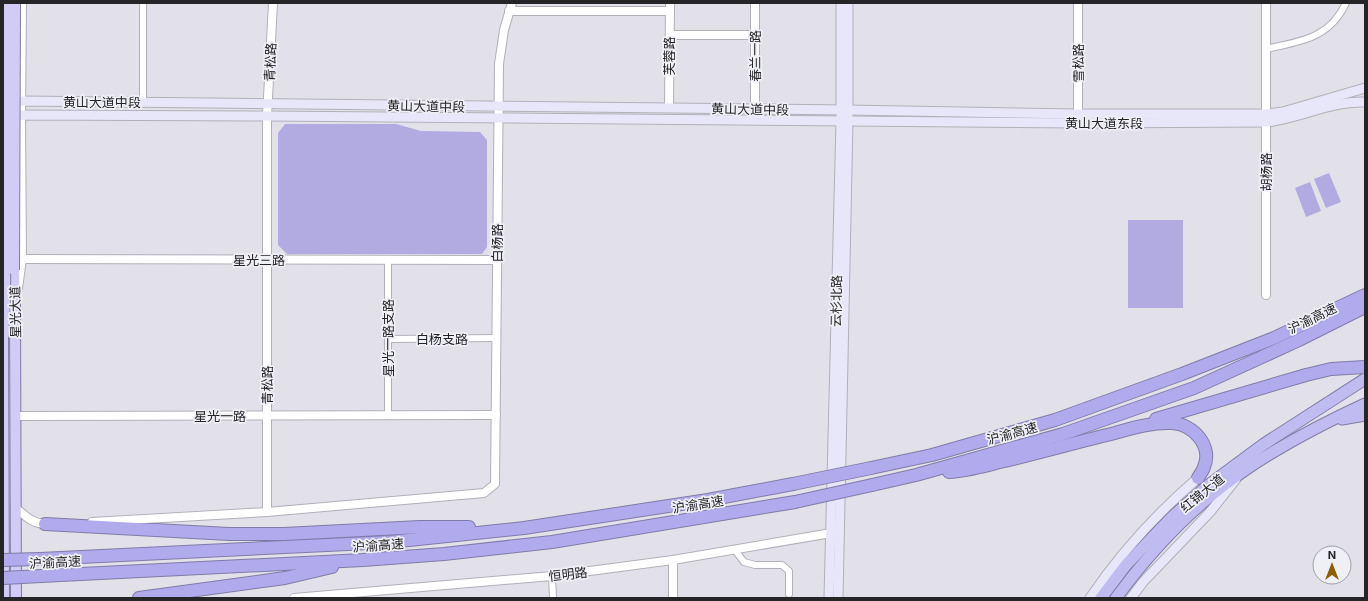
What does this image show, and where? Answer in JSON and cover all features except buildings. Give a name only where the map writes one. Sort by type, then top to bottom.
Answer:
[{"type":"highway","points":[[1274,338],[1325,307],[1365,287]]},
{"type":"highway","name":"沪渝高速","points":[[3,560],[390,542],[524,528],[708,500],[793,484],[932,455],[1055,420],[1182,374],[1274,338],[1365,295]]},
{"type":"highway","name":"沪渝高速","points":[[3,578],[363,560],[444,554],[552,542],[795,502],[916,475],[1063,434],[1194,388],[1299,340],[1365,307]]},
{"type":"highway","points":[[1097,437],[1306,375],[1331,369],[1364,367]]},
{"type":"highway","points":[[1321,408],[1365,379]]},
{"type":"highway","points":[[1321,408],[1365,388]]},
{"type":"highway","points":[[1324,423],[1365,404]]},
{"type":"highway","name":"红锦大道","points":[[1101,598],[1126,565],[1172,518],[1206,487],[1264,444],[1321,408]]},
{"type":"highway","points":[[1324,423],[1365,415]]},
{"type":"highway","name":"红锦大道","points":[[1116,598],[1134,574],[1179,524],[1210,496],[1244,470],[1324,423]]},
{"type":"highway","points":[[916,475],[955,472],[1030,455],[1131,428],[1159,424],[1178,424],[1187,427],[1200,437],[1206,457],[1204,467],[1198,478]]},
{"type":"highway","points":[[45,524],[229,534],[284,534],[420,527],[524,528]]},
{"type":"highway","points":[[139,598],[285,578],[363,560]]},
{"type":"main road","name":"星光大道","points":[[7,3],[10,304],[16,416],[16,598]]},
{"type":"main road","name":"星光大道","points":[[4,598],[4,336],[14,270],[15,3]]},
{"type":"main road","name":"云杉北路","points":[[838,598],[835,532],[844,121],[841,3]]},
{"type":"main road","name":"云杉北路","points":[[844,110],[848,3]]},
{"type":"main road","name":"黄山大道东段","points":[[1267,118],[1365,88]]},
{"type":"main road","name":"黄山大道中段","points":[[3,103],[21,101],[143,102],[844,110]]},
{"type":"main road","name":"黄山大道东段","points":[[844,121],[1267,118],[1284,120],[1340,104],[1365,102]]},
{"type":"main road","name":"黄山大道东段","points":[[844,110],[1078,119]]},
{"type":"main road","name":"黄山大道中段","points":[[3,117],[20,115],[267,116],[844,121]]},
{"type":"main road","name":"红锦大道","points":[[1132,598],[1143,582],[1210,512],[1244,470]]},
{"type":"main road","name":"红锦大道","points":[[1090,598],[1120,558],[1143,531],[1198,478]]},
{"type":"main road","name":"云杉北路","points":[[829,598],[835,532]]},
{"type":"street","points":[[10,304],[22,259],[20,115],[22,3]]},
{"type":"street","points":[[143,3],[143,102]]},
{"type":"street","name":"青松路","points":[[267,512],[267,104],[273,3]]},
{"type":"street","name":"春兰一路","points":[[755,3],[755,110]]},
{"type":"street","name":"雪松路","points":[[1078,3],[1078,119]]},
{"type":"street","name":"胡杨路","points":[[1266,3],[1266,295]]},
{"type":"street","points":[[1266,49],[1317,36],[1334,22],[1346,3]]},
{"type":"street","points":[[510,7],[670,7]]},
{"type":"street","name":"白杨路","points":[[267,512],[484,493],[495,484],[498,118],[500,50],[510,7]]},
{"type":"street","name":"芙蓉路","points":[[669,108],[670,7]]},
{"type":"street","points":[[670,35],[754,35]]},
{"type":"street","name":"星光三路","points":[[22,259],[497,260]]},
{"type":"street","name":"星光一路支路","points":[[388,260],[388,416]]},
{"type":"street","points":[[3,332],[4,336]]},
{"type":"street","name":"白杨支路","points":[[388,339],[496,338]]},
{"type":"street","name":"星光一路","points":[[16,416],[496,415]]},
{"type":"street","points":[[16,508],[34,522],[45,524],[267,512]]},
{"type":"street","name":"恒明路","points":[[294,598],[357,596],[552,576],[673,560],[835,532]]},
{"type":"street","points":[[735,550],[744,562],[755,565],[782,565],[788,571],[789,594]]},
{"type":"street","points":[[673,560],[673,598]]},
{"type":"street","points":[[552,576],[554,598]]},
{"type":"shaded area","points":[[285,124],[396,124],[421,131],[480,132],[487,140],[487,247],[482,254],[287,254],[278,245],[278,133]]},
{"type":"shaded area","points":[[1329,173],[1341,202],[1326,208],[1314,179]]},
{"type":"shaded area","points":[[1310,182],[1321,211],[1306,217],[1295,188]]},
{"type":"shaded area","points":[[1128,220],[1183,220],[1183,308],[1128,308]]}]
